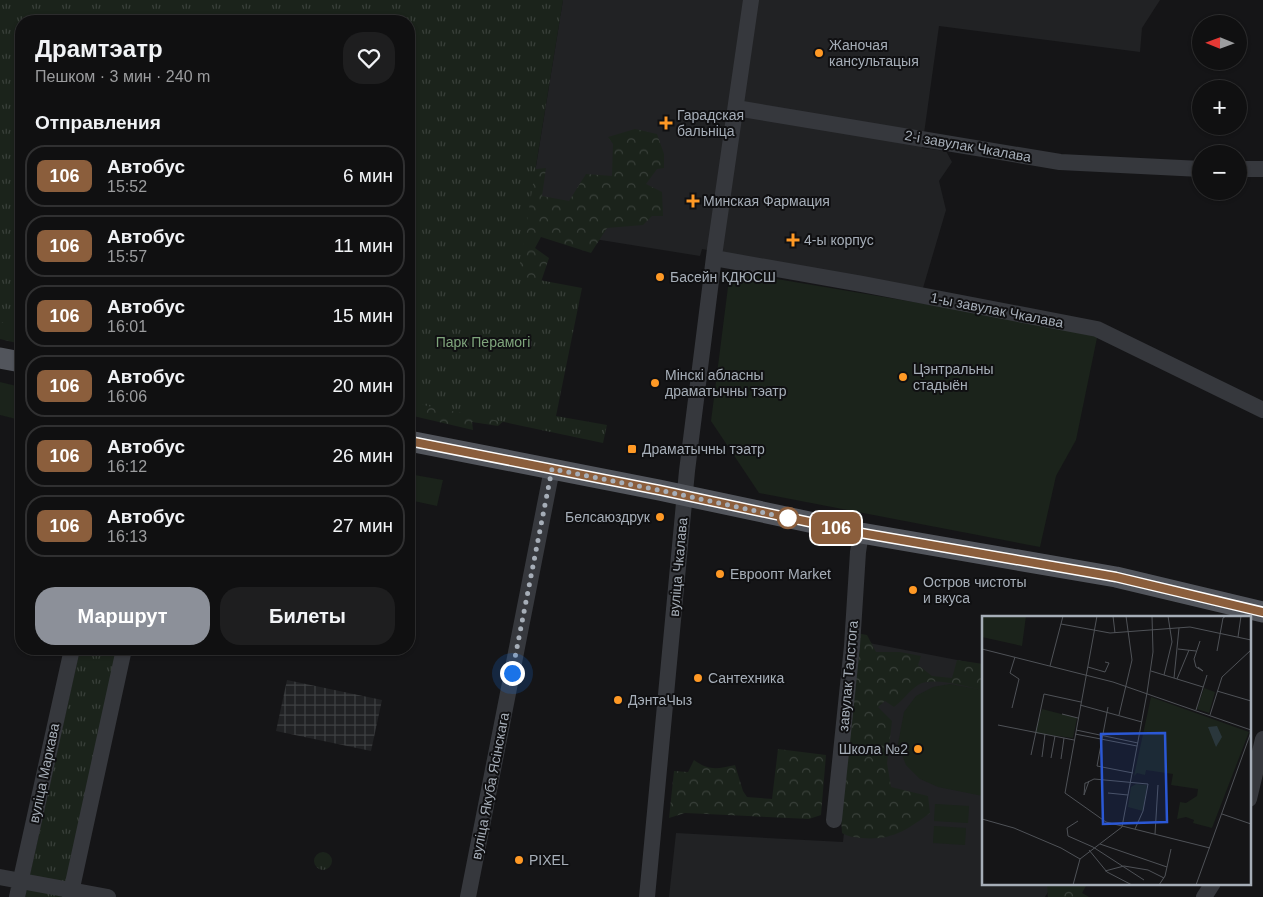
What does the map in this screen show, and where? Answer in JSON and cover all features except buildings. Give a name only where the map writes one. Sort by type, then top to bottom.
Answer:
[{"type":"main road","points":[[0,358],[15,361]]},
{"type":"main road","points":[[415,442],[685,495],[861,533],[1116,577],[1263,612]]},
{"type":"street","name":"вуліца Чкалава","points":[[647,897],[685,495],[715,254],[751,0]]},
{"type":"street","name":"2-і завулак Чкалава","points":[[736,108],[1060,162],[1192,169]]},
{"type":"street","points":[[1247,169],[1263,169]]},
{"type":"street","name":"1-ы завулак Чкалава","points":[[715,254],[1097,329],[1263,410]]},
{"type":"street","name":"вуліца Якуба Ясінскага","points":[[468,897],[552,469]]},
{"type":"street","name":"завулак Талстога","points":[[834,820],[852,646],[861,533]]},
{"type":"street","name":"вуліца Маркава","points":[[19,889],[71,655]]},
{"type":"street","points":[[71,893],[123,655]]},
{"type":"street","points":[[1250,795],[1263,739]]},
{"type":"street","points":[[0,876],[19,889],[108,897]]},
{"type":"street","points":[[1204,897],[1212,884]]},
{"type":"shaded area","points":[[563,0],[1160,0],[1142,28],[1140,52],[939,26],[922,148],[946,151],[952,162],[939,181],[946,210],[923,288],[702,249],[700,256],[526,228]]},
{"type":"shaded area","name":"Школа №2","points":[[864,642],[982,665],[982,884],[1053,884],[1045,897],[669,897],[676,833],[843,842]]},
{"type":"shaded area","points":[[287,680],[382,700],[371,751],[276,731]]},
{"type":"green space","name":"Парк Перамогі","points":[[0,0],[394,0],[406,15],[15,15],[15,343],[0,339]]},
{"type":"green space","name":"Парк Перамогі","points":[[0,0],[563,0],[518,276],[582,288],[556,416],[607,425],[603,443],[415,403],[415,15],[15,15],[15,324],[0,322]]},
{"type":"green space","name":"Парк Перамогі","points":[[415,27],[528,170],[546,168],[542,196],[569,201],[586,174],[612,176],[613,144],[608,137],[635,129],[657,134],[664,154],[664,168],[657,169],[646,184],[662,192],[663,216],[652,216],[643,225],[607,228],[591,253],[541,237],[535,248],[549,258],[539,288],[506,419],[498,426],[472,422],[473,430],[415,416]]},
{"type":"green space","name":"Цэнтральны стадыён","points":[[730,271],[1098,333],[1076,440],[1056,476],[1040,547],[759,493],[711,421]]},
{"type":"green space","points":[[0,382],[15,386],[15,419],[0,415]]},
{"type":"green space","points":[[415,475],[443,480],[437,506],[415,501]]},
{"type":"green space","points":[[856,633],[867,635],[876,652],[900,652],[921,656],[918,665],[932,676],[952,678],[957,660],[982,664],[982,690],[941,682],[924,683],[915,687],[894,707],[885,701],[878,707],[892,721],[887,763],[891,787],[928,796],[930,813],[906,829],[881,838],[861,838],[842,833],[841,816]]},
{"type":"green space","points":[[79,655],[116,655],[64,897],[25,897]]},
{"type":"green space","points":[[950,684],[982,690],[982,796],[938,787],[920,779],[906,765],[898,744],[904,712],[916,696],[933,687]]},
{"type":"green space","points":[[778,749],[826,755],[821,815],[809,819],[685,813],[669,818],[674,771],[688,772],[694,760],[704,766],[713,768],[735,765],[743,791],[747,797],[772,799]]},
{"type":"green space","points":[[935,804],[969,806],[968,823],[934,821]]},
{"type":"green space","points":[[934,826],[966,828],[965,845],[933,843]]},
{"type":"green space","points":[[323,852],[329,855],[332,861],[329,867],[323,870],[317,867],[314,861],[317,855]]},
{"type":"green space","points":[[1047,884],[1087,884],[1082,893],[1089,897],[1048,897]]},
{"type":"bus line","name":"106","points":[[415,442],[659,490],[861,533],[1116,577],[1263,612]]},
{"type":"place","name":"Жаночая кансультацыя","points":[[819,53]]},
{"type":"place","name":"Гарадская бальніца","points":[[666,123]]},
{"type":"place","name":"Минская Фармация","points":[[693,201]]},
{"type":"place","name":"4-ы корпус","points":[[793,240]]},
{"type":"place","name":"Басейн КДЮСШ","points":[[660,277]]},
{"type":"place","name":"Цэнтральны стадыён","points":[[903,377]]},
{"type":"place","name":"Мінскі абласны драматычны тэатр","points":[[655,383]]},
{"type":"place","name":"Драматычны тэатр","points":[[632,449]]},
{"type":"place","name":"Белсаюздрук","points":[[660,517]]},
{"type":"place","name":"Евроопт Market","points":[[720,574]]},
{"type":"place","name":"Остров чистоты и вкуса","points":[[913,590]]},
{"type":"place","name":"Сантехника","points":[[698,678]]},
{"type":"place","name":"ДэнтаЧыз","points":[[618,700]]},
{"type":"place","name":"Школа №2","points":[[918,749]]},
{"type":"place","name":"PIXEL","points":[[519,860]]},
{"type":"route","points":[[512,673],[552,469],[788,518]]}]
